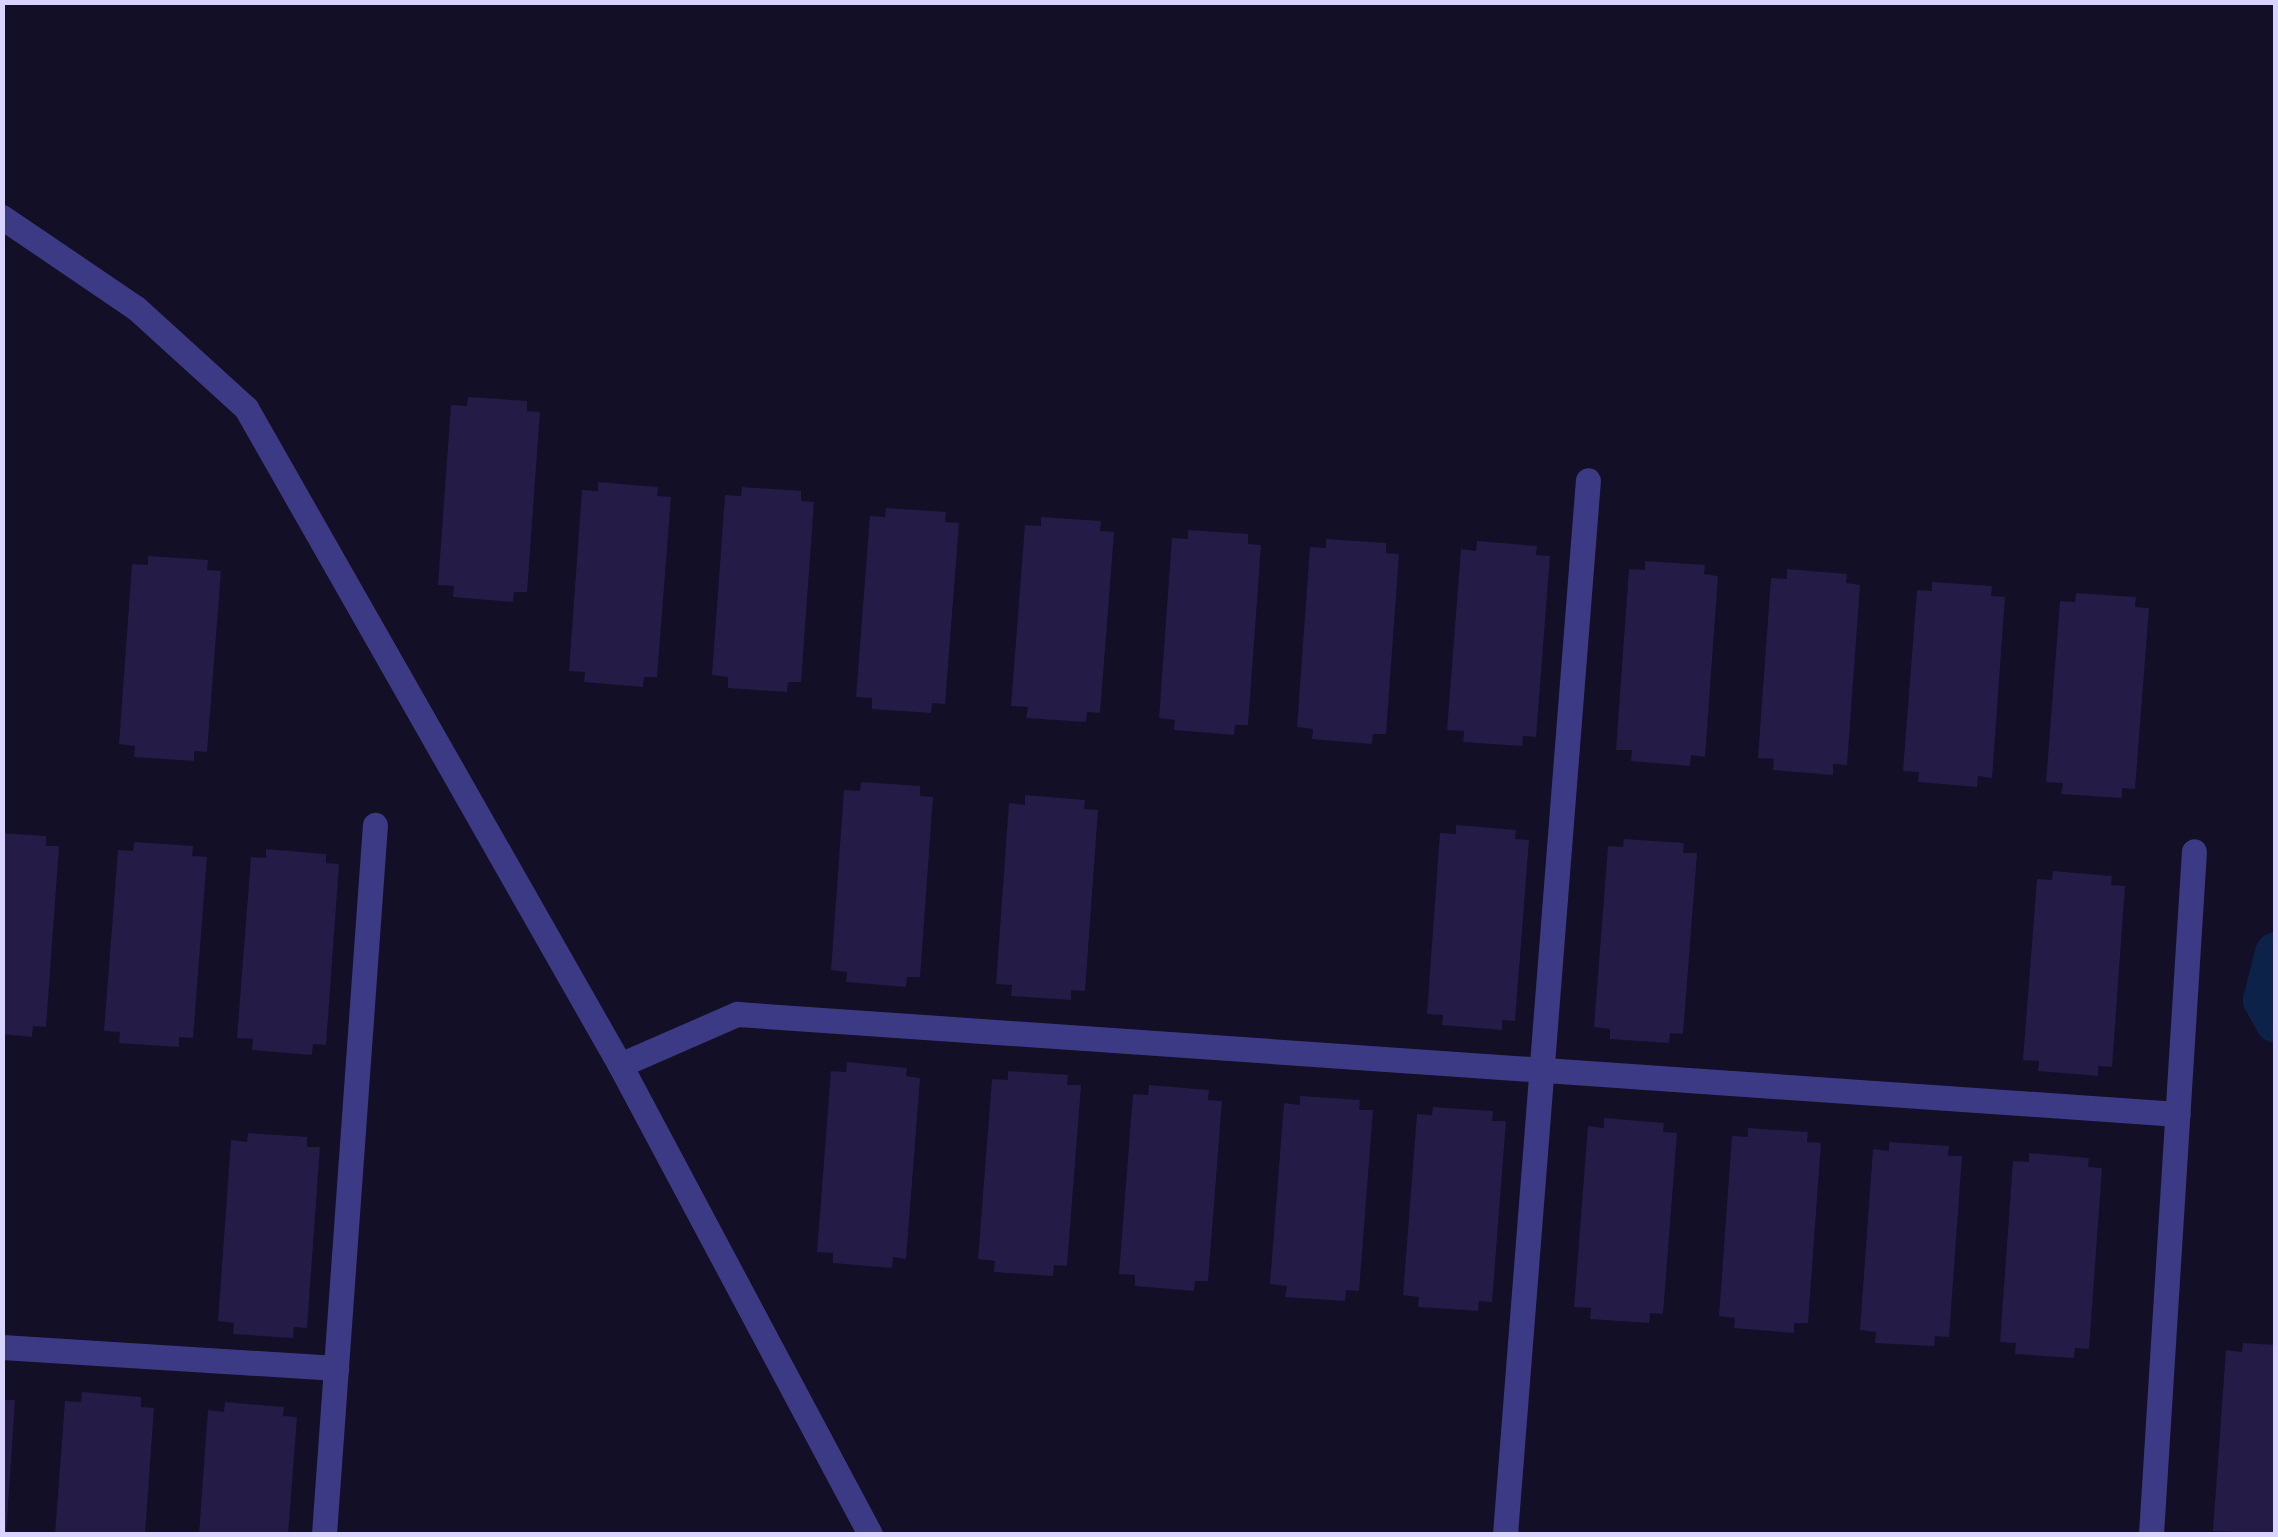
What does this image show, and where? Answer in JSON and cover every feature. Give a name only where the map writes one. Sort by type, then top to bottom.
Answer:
[{"type":"street","points":[[2,218],[136,308],[246,408],[620,1065],[870,1534]]},
{"type":"street","points":[[1504,1534],[1588,480]]},
{"type":"street","points":[[324,1534],[375,825]]},
{"type":"street","points":[[2151,1534],[2194,851]]},
{"type":"street","points":[[620,1065],[737,1014],[1542,1066],[2178,1114]]},
{"type":"street","points":[[2,1347],[336,1368]]},
{"type":"building","points":[[468,397],[527,401],[527,411],[540,412],[527,592],[514,592],[513,602],[453,597],[454,586],[438,585],[451,405],[467,406]]},
{"type":"building","points":[[598,482],[658,487],[657,496],[671,497],[657,677],[644,677],[643,687],[584,682],[585,672],[569,671],[582,490],[598,491]]},
{"type":"building","points":[[742,487],[801,491],[801,501],[814,502],[801,682],[788,682],[787,692],[728,688],[728,677],[712,675],[725,495],[741,496]]},
{"type":"building","points":[[886,508],[946,512],[945,522],[959,523],[945,704],[932,703],[931,713],[872,709],[872,698],[856,697],[870,516],[885,517]]},
{"type":"building","points":[[1041,517],[1101,521],[1100,531],[1114,532],[1100,713],[1087,712],[1086,722],[1026,718],[1028,707],[1011,706],[1025,525],[1041,526]]},
{"type":"building","points":[[1188,530],[1248,534],[1248,544],[1261,545],[1248,725],[1235,725],[1234,735],[1174,730],[1175,720],[1159,718],[1172,538],[1188,539]]},
{"type":"building","points":[[1326,539],[1386,543],[1386,553],[1399,554],[1386,734],[1373,734],[1372,744],[1312,739],[1313,729],[1297,727],[1310,547],[1326,548]]},
{"type":"building","points":[[1477,541],[1537,546],[1536,555],[1550,556],[1536,737],[1523,736],[1522,746],[1463,742],[1464,731],[1447,730],[1461,549],[1476,551]]},
{"type":"building","points":[[148,556],[208,560],[207,570],[221,571],[207,752],[194,751],[194,761],[134,757],[135,746],[119,744],[132,564],[148,565]]},
{"type":"building","points":[[1645,561],[1705,565],[1704,574],[1718,576],[1705,757],[1691,755],[1690,766],[1631,761],[1632,750],[1616,750],[1629,569],[1645,570]]},
{"type":"building","points":[[1787,569],[1847,574],[1846,583],[1860,585],[1847,765],[1833,764],[1833,775],[1773,770],[1774,759],[1758,758],[1771,578],[1787,579]]},
{"type":"building","points":[[1932,582],[1992,586],[1991,596],[2005,597],[1992,778],[1978,776],[1977,787],[1918,782],[1919,772],[1903,771],[1917,590],[1932,591]]},
{"type":"building","points":[[2076,593],[2136,597],[2135,607],[2149,608],[2135,789],[2122,788],[2122,798],[2061,794],[2063,783],[2046,782],[2060,601],[2075,602]]},
{"type":"building","points":[[861,782],[920,786],[920,796],[933,797],[920,977],[907,977],[906,987],[846,982],[847,972],[831,970],[844,790],[860,791]]},
{"type":"building","points":[[1025,795],[1085,800],[1084,809],[1098,810],[1085,991],[1071,990],[1071,1000],[1011,996],[1012,985],[996,984],[1009,803],[1025,805]]},
{"type":"building","points":[[1456,825],[1516,830],[1515,839],[1529,840],[1515,1021],[1502,1020],[1502,1030],[1442,1025],[1443,1015],[1427,1014],[1440,833],[1456,834]]},
{"type":"building","points":[[2,833],[46,836],[46,846],[59,846],[46,1027],[33,1026],[32,1037],[2,1034]]},
{"type":"building","points":[[1624,839],[1684,843],[1683,853],[1697,853],[1683,1034],[1670,1033],[1669,1043],[1610,1039],[1610,1029],[1594,1027],[1608,846],[1623,847]]},
{"type":"building","points":[[134,842],[193,846],[192,856],[207,857],[193,1038],[179,1037],[179,1047],[119,1043],[120,1032],[104,1031],[118,850],[133,851]]},
{"type":"building","points":[[266,849],[326,854],[326,863],[339,864],[326,1045],[313,1044],[312,1055],[252,1050],[253,1039],[237,1038],[251,857],[266,858]]},
{"type":"building","points":[[2053,871],[2112,876],[2111,885],[2125,886],[2112,1067],[2098,1066],[2098,1076],[2038,1071],[2039,1061],[2023,1060],[2037,879],[2052,880]]},
{"type":"building","points":[[847,1062],[907,1068],[906,1076],[920,1078],[906,1259],[893,1257],[892,1268],[833,1263],[833,1253],[817,1252],[831,1071],[846,1072]]},
{"type":"building","points":[[1008,1071],[1068,1075],[1067,1085],[1081,1085],[1067,1266],[1054,1265],[1053,1276],[994,1272],[995,1261],[978,1259],[992,1079],[1008,1080]]},
{"type":"building","points":[[1149,1085],[1209,1090],[1208,1100],[1222,1101],[1208,1281],[1195,1281],[1194,1291],[1135,1286],[1135,1275],[1119,1274],[1133,1094],[1148,1095]]},
{"type":"building","points":[[1300,1096],[1360,1100],[1359,1110],[1373,1110],[1359,1291],[1346,1290],[1345,1301],[1285,1297],[1287,1286],[1270,1284],[1284,1103],[1300,1105]]},
{"type":"building","points":[[1433,1107],[1493,1111],[1492,1121],[1506,1121],[1492,1302],[1479,1301],[1478,1311],[1418,1307],[1419,1297],[1403,1295],[1417,1114],[1432,1115]]},
{"type":"building","points":[[1604,1118],[1664,1123],[1663,1132],[1677,1133],[1663,1314],[1650,1313],[1649,1323],[1590,1319],[1591,1308],[1574,1307],[1588,1126],[1604,1128]]},
{"type":"building","points":[[1748,1128],[1808,1132],[1807,1142],[1821,1143],[1808,1323],[1794,1323],[1794,1333],[1734,1328],[1735,1318],[1719,1316],[1732,1136],[1748,1137]]},
{"type":"building","points":[[248,1133],[307,1137],[307,1147],[320,1147],[307,1328],[294,1327],[293,1338],[233,1334],[234,1323],[218,1321],[231,1140],[247,1142]]},
{"type":"building","points":[[1889,1142],[1949,1146],[1948,1156],[1962,1156],[1949,1337],[1935,1336],[1934,1346],[1875,1343],[1876,1332],[1860,1330],[1873,1149],[1889,1151]]},
{"type":"building","points":[[2029,1153],[2089,1158],[2088,1167],[2102,1168],[2089,1349],[2075,1348],[2074,1358],[2015,1354],[2016,1343],[2000,1342],[2013,1161],[2029,1162]]},
{"type":"building","points":[[2243,1343],[2276,1345],[2276,1534],[2213,1531],[2226,1350],[2242,1352]]},
{"type":"building","points":[[82,1392],[141,1397],[141,1407],[154,1408],[145,1534],[55,1534],[65,1401],[81,1402]]},
{"type":"building","points":[[2,1400],[15,1400],[6,1534],[2,1534]]},
{"type":"building","points":[[225,1402],[284,1407],[283,1416],[297,1417],[288,1534],[199,1534],[208,1410],[224,1412]]},
{"type":"waterway","points":[[2276,953],[2264,1000],[2276,1022]]}]
